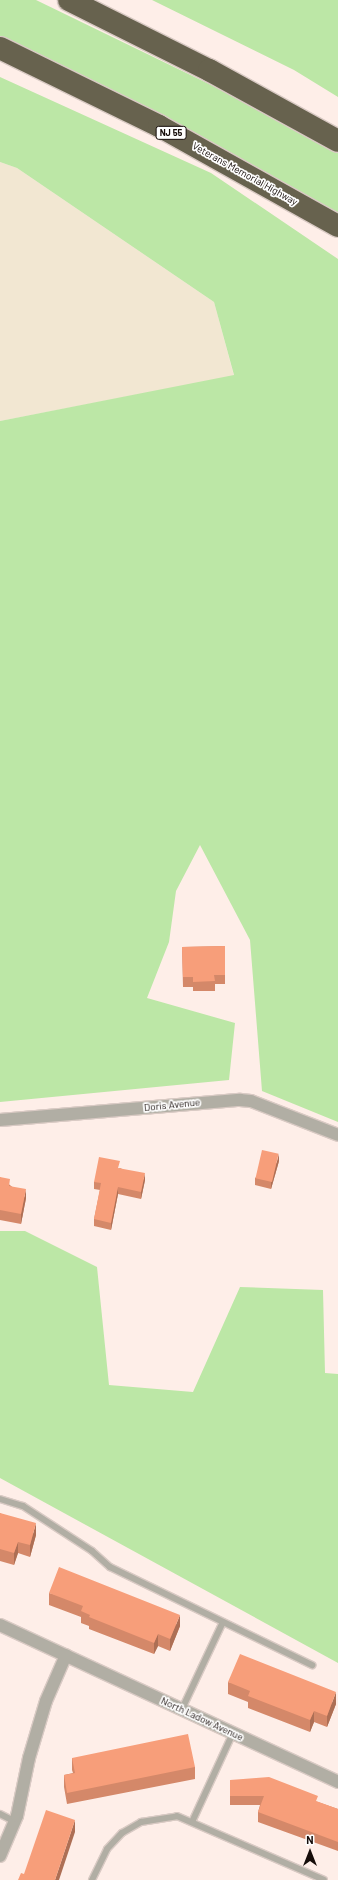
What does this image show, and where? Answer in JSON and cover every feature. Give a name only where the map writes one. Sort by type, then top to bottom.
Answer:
[{"type":"highway","points":[[69,0],[209,70],[338,141]]},
{"type":"highway","name":"Veterans Memorial Highway","points":[[0,48],[159,126],[338,226]]},
{"type":"street","name":"Doris Avenue","points":[[0,1120],[240,1100],[251,1101],[338,1135]]},
{"type":"street","name":"North Ladow Avenue","points":[[0,1625],[338,1782]]},
{"type":"street","points":[[0,1856],[14,1821],[46,1701],[66,1655]]},
{"type":"lane","points":[[0,1499],[23,1506],[92,1551],[110,1567],[312,1665]]},
{"type":"lane","points":[[182,1709],[223,1622]]},
{"type":"lane","points":[[192,1822],[233,1733]]},
{"type":"lane","points":[[0,1814],[14,1821]]},
{"type":"lane","points":[[92,1880],[107,1849],[128,1829],[141,1822],[177,1816],[324,1880]]},
{"type":"shaded area","points":[[0,162],[17,168],[214,302],[234,376],[0,421]]},
{"type":"green space","points":[[0,0],[36,0],[306,131],[338,150],[338,216],[0,41]]},
{"type":"green space","points":[[152,0],[338,0],[338,97],[294,70]]},
{"type":"green space","points":[[0,77],[211,173],[338,259],[338,1122],[262,1091],[250,940],[200,845],[176,891],[169,942],[147,998],[235,1023],[229,1080],[0,1102],[0,421],[234,375],[214,302],[17,168],[0,162]]},
{"type":"green space","points":[[0,1231],[25,1231],[97,1267],[109,1385],[193,1392],[240,1287],[323,1290],[325,1373],[338,1374],[338,1663],[0,1478]]},
{"type":"building","points":[[225,946],[225,975],[214,975],[215,981],[193,982],[193,977],[183,977],[182,947]]},
{"type":"building","points":[[262,1150],[279,1154],[272,1182],[255,1178]]},
{"type":"building","points":[[99,1157],[120,1161],[118,1168],[145,1173],[141,1192],[118,1187],[111,1223],[94,1219],[101,1183],[94,1182]]},
{"type":"building","points":[[0,1177],[10,1179],[9,1186],[26,1189],[21,1214],[0,1210]]},
{"type":"building","points":[[0,1513],[36,1523],[30,1545],[18,1542],[14,1553],[0,1549]]},
{"type":"building","points":[[59,1567],[180,1615],[170,1639],[158,1634],[154,1643],[89,1617],[90,1615],[81,1611],[83,1606],[49,1593]]},
{"type":"building","points":[[240,1654],[336,1692],[327,1716],[314,1711],[310,1720],[248,1696],[250,1691],[228,1682]]},
{"type":"building","points":[[188,1734],[195,1767],[67,1793],[64,1775],[75,1773],[72,1758]]},
{"type":"building","points":[[269,1777],[318,1796],[316,1801],[338,1809],[338,1842],[258,1812],[264,1796],[230,1796],[230,1780]]},
{"type":"building","points":[[46,1810],[75,1820],[55,1880],[18,1880],[21,1873],[24,1874]]}]
